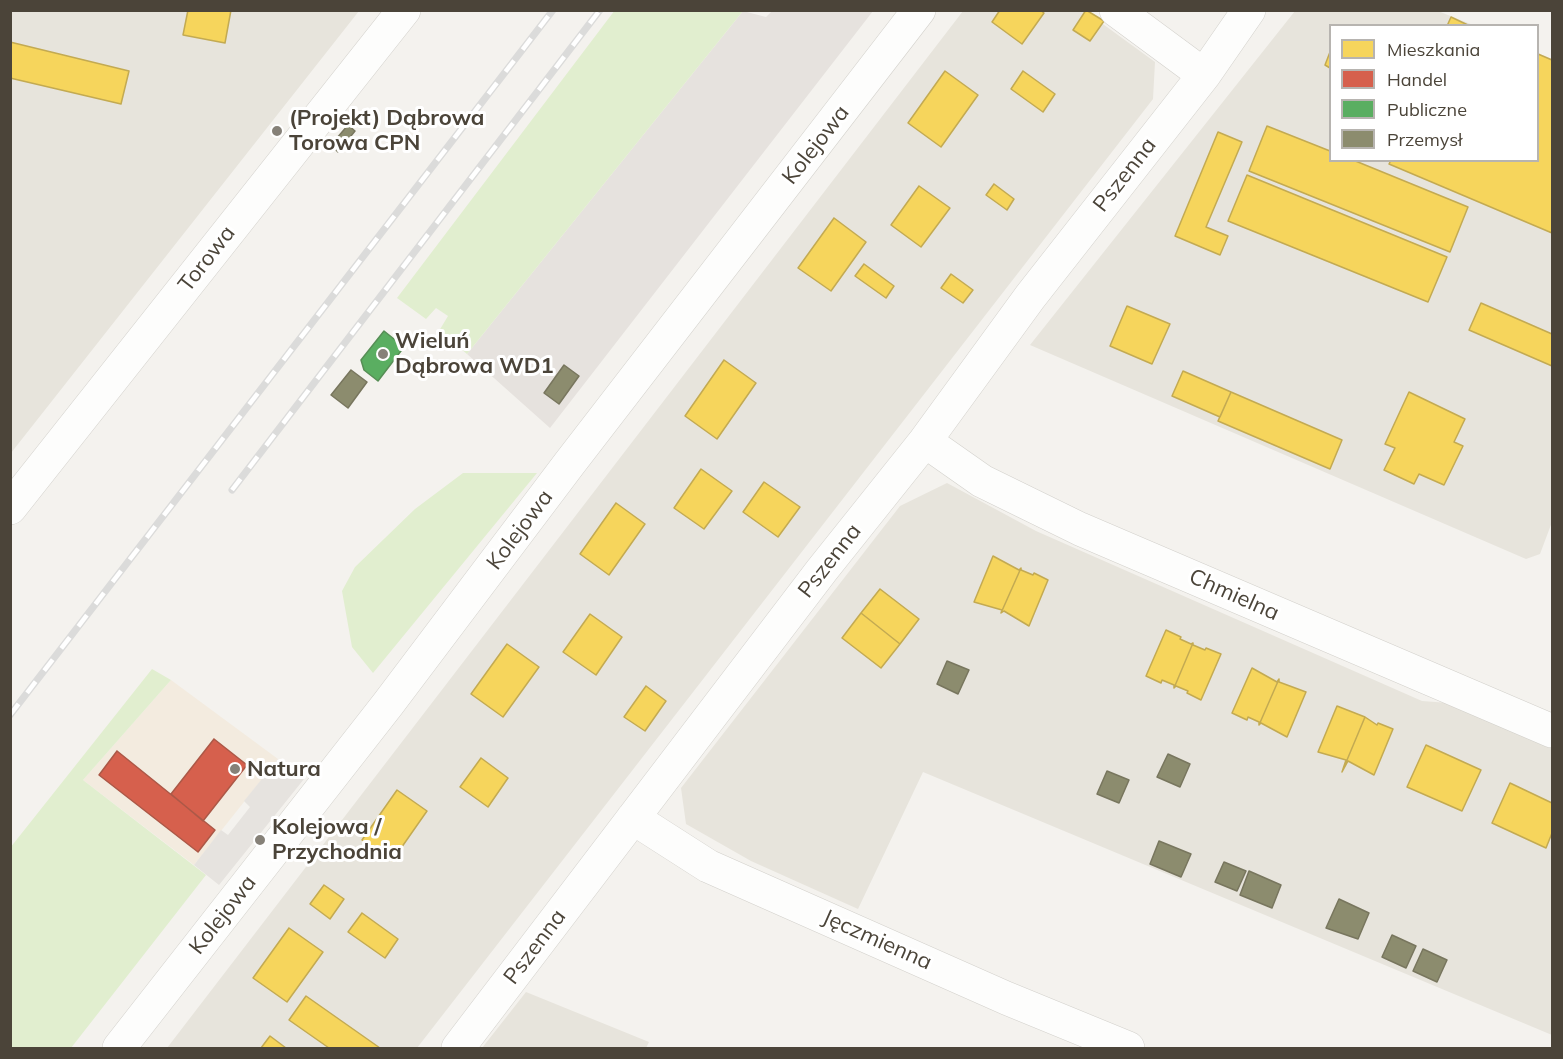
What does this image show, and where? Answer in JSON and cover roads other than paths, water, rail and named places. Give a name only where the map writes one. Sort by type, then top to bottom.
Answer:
[{"type":"street","name":"Torowa","points":[[10,508],[405,10]]},
{"type":"street","name":"Kolejowa","points":[[119,1048],[388,704],[569,464],[920,10]]},
{"type":"street","points":[[1116,10],[1204,75]]},
{"type":"street","name":"Pszenna","points":[[458,1048],[822,570],[925,441],[1037,288],[1204,75],[1249,10]]},
{"type":"street","name":"Chmielna","points":[[925,441],[982,481],[1080,529],[1552,731]]},
{"type":"street","name":"Jęczmienna","points":[[633,818],[708,866],[1006,998],[1128,1048]]},
{"type":"railway","points":[[10,715],[553,10]]},
{"type":"railway","points":[[232,490],[600,10]]},
{"type":"place","name":"(Projekt) Dąbrowa Torowa CPN","points":[[277,131]]},
{"type":"place","name":"Wieluń Dąbrowa WD1","points":[[383,354]]},
{"type":"place","name":"Natura","points":[[235,769]]},
{"type":"place","name":"Kolejowa / Przychodnia","points":[[260,840]]}]
